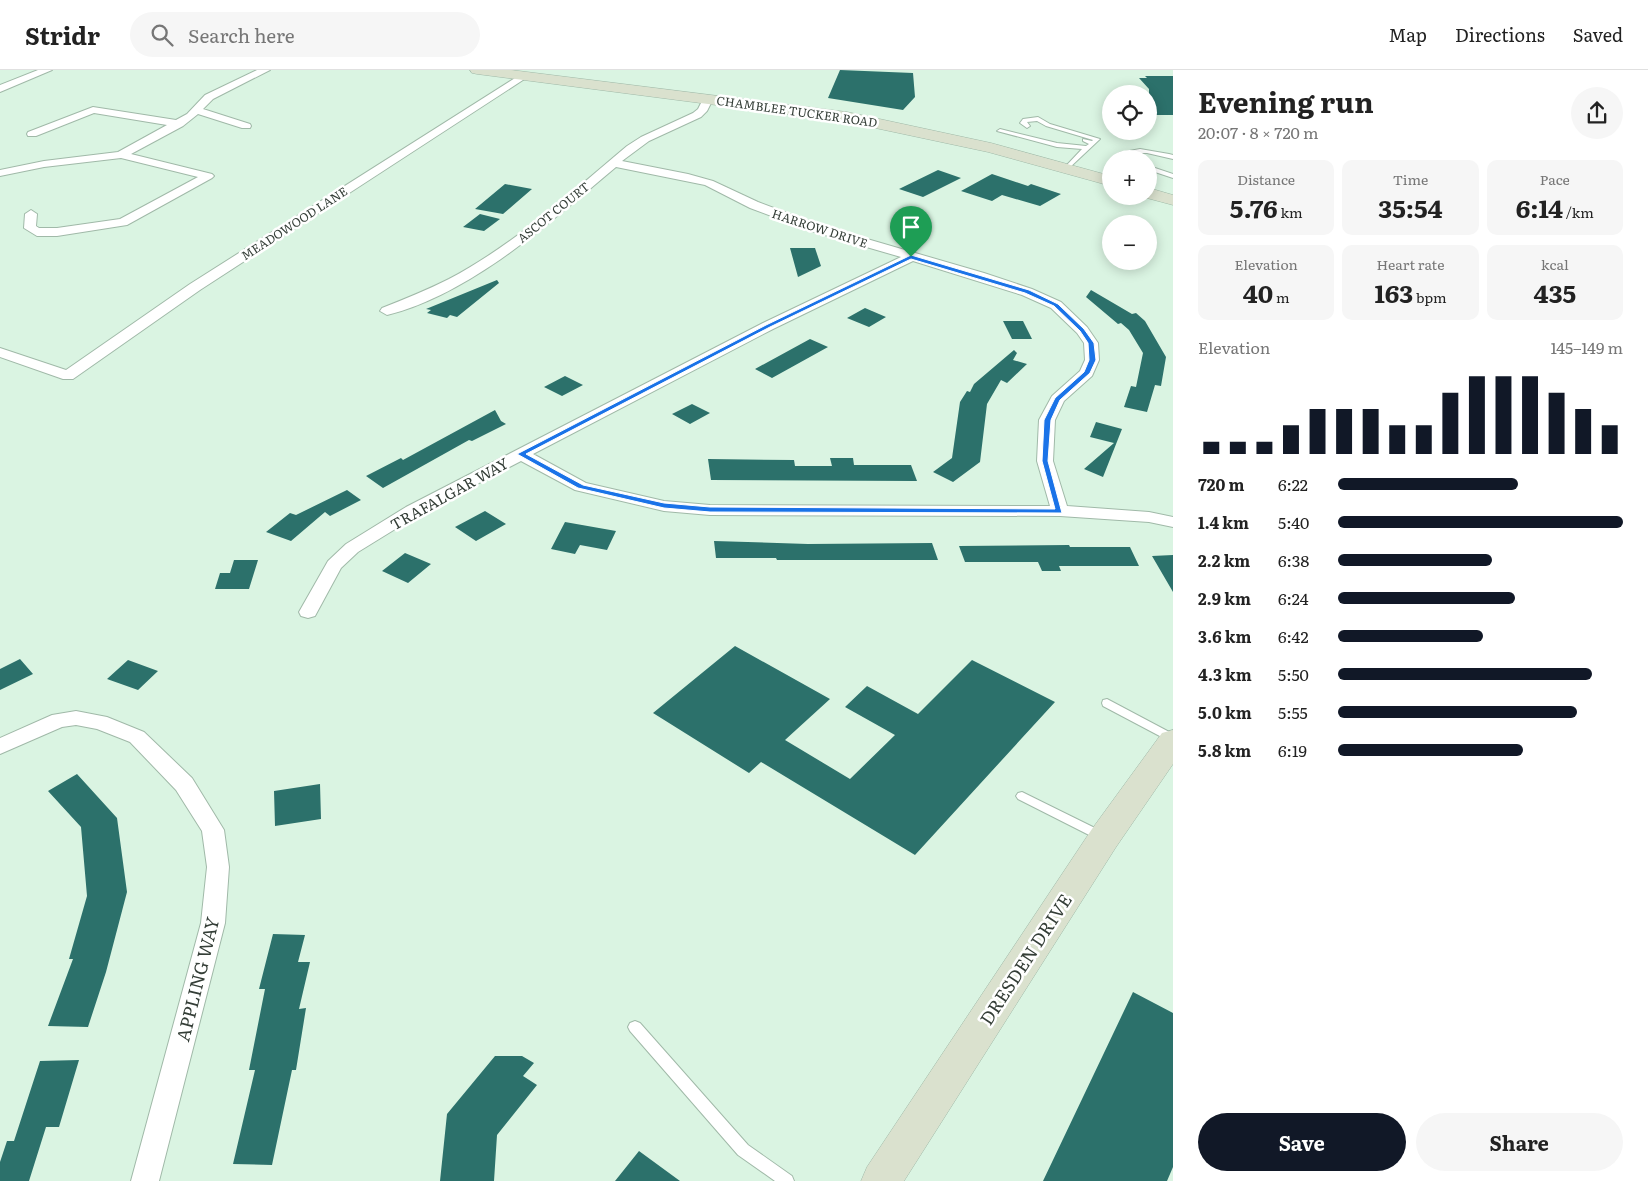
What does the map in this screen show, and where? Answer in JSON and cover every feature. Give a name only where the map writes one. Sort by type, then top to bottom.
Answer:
[{"type":"main road","name":"CHAMBLEE TUCKER ROAD","points":[[477,70],[838,115],[991,148],[1102,178]]},
{"type":"main road","points":[[1157,195],[1173,200]]},
{"type":"main road","name":"DRESDEN DRIVE","points":[[881,1181],[1104,838],[1173,740]]},
{"type":"street","points":[[0,89],[46,70]]},
{"type":"street","points":[[121,155],[191,116],[209,97],[265,70]]},
{"type":"street","name":"MEADOWOOD LANE","points":[[0,352],[68,376],[195,287],[523,76]]},
{"type":"street","name":"ASCOT COURT","points":[[387,311],[410,304],[476,269],[531,231],[644,139],[697,115],[708,99]]},
{"type":"street","points":[[32,134],[93,110],[178,124]]},
{"type":"street","points":[[195,110],[246,126]]},
{"type":"street","points":[[0,173],[44,164],[121,155],[208,176],[123,222],[57,232],[36,232],[30,228],[32,214]]},
{"type":"street","name":"HARROW DRIVE","points":[[613,163],[695,179],[754,205],[815,228],[979,276],[1034,295],[1056,305],[1082,330],[1091,343],[1092,360],[1086,373],[1057,400],[1047,420],[1045,461],[1060,511]]},
{"type":"street","name":"TRAFALGAR WAY","points":[[308,612],[334,565],[352,548],[412,511],[768,326],[911,257]]},
{"type":"street","points":[[521,454],[581,487],[664,506],[710,510],[1060,511],[1149,517],[1173,522]]},
{"type":"street","name":"APPLING WAY","points":[[0,746],[59,720],[76,718],[100,722],[137,737],[184,784],[213,830],[218,867],[213,924],[145,1181]]},
{"type":"lane","points":[[1026,126],[1023,123],[1025,120],[1038,119],[1055,127],[1097,139],[1067,168]]},
{"type":"lane","points":[[1000,131],[1085,151]]},
{"type":"lane","points":[[1085,140],[1093,144]]},
{"type":"lane","points":[[1157,153],[1173,156]]},
{"type":"lane","points":[[1157,171],[1173,176]]},
{"type":"lane","points":[[1107,703],[1173,740]]},
{"type":"lane","points":[[1022,796],[1104,838]]},
{"type":"lane","points":[[635,1027],[742,1150],[787,1181]]},
{"type":"building","points":[[840,70],[913,73],[915,97],[903,110],[828,98]]},
{"type":"building","points":[[1145,76],[1173,76],[1173,115],[1157,115],[1157,85],[1145,85],[1139,78],[1147,78]]},
{"type":"building","points":[[938,170],[961,178],[923,197],[899,189]]},
{"type":"building","points":[[992,174],[1028,186],[1031,184],[1061,194],[1040,206],[1002,195],[992,201],[961,191]]},
{"type":"building","points":[[505,184],[532,189],[503,214],[475,209]]},
{"type":"building","points":[[480,214],[500,219],[484,231],[463,227]]},
{"type":"building","points":[[790,248],[815,248],[821,266],[798,277]]},
{"type":"building","points":[[497,280],[499,283],[457,317],[450,315],[447,318],[427,313],[431,310],[426,309]]},
{"type":"building","points":[[1091,290],[1132,314],[1136,313],[1145,321],[1166,357],[1161,386],[1155,385],[1147,412],[1124,407],[1131,386],[1136,387],[1143,353],[1129,330],[1121,323],[1118,324],[1086,297]]},
{"type":"building","points":[[865,308],[886,317],[869,327],[847,318]]},
{"type":"building","points":[[1003,321],[1023,321],[1032,339],[1012,339]]},
{"type":"building","points":[[810,339],[828,347],[772,378],[755,369]]},
{"type":"building","points":[[1014,350],[1017,353],[1013,360],[1027,364],[1007,383],[1001,380],[987,404],[980,462],[953,482],[933,472],[952,458],[960,402],[967,391],[970,392],[974,384]]},
{"type":"building","points":[[565,376],[583,385],[562,396],[544,387]]},
{"type":"building","points":[[692,404],[710,413],[690,424],[672,414]]},
{"type":"building","points":[[495,410],[501,421],[506,424],[472,441],[469,440],[383,488],[366,476],[401,458],[403,460]]},
{"type":"building","points":[[1096,422],[1122,429],[1103,477],[1084,469],[1114,443],[1090,437]]},
{"type":"building","points":[[830,458],[853,458],[854,465],[911,465],[917,481],[711,480],[708,459],[794,460],[795,466],[832,466]]},
{"type":"building","points":[[347,490],[361,500],[330,516],[325,512],[291,541],[266,532],[290,513],[296,515]]},
{"type":"building","points":[[485,511],[506,524],[476,541],[455,527]]},
{"type":"building","points":[[565,522],[616,531],[607,550],[580,545],[575,554],[551,549]]},
{"type":"building","points":[[714,541],[808,544],[932,543],[938,560],[716,558]]},
{"type":"building","points":[[1069,545],[1070,547],[1130,547],[1139,566],[1059,566],[1061,571],[1042,571],[1038,562],[965,562],[959,546]]},
{"type":"building","points":[[405,553],[431,564],[408,583],[382,571]]},
{"type":"building","points":[[1173,555],[1173,592],[1152,556]]},
{"type":"building","points":[[234,560],[258,560],[249,589],[215,589],[220,573],[230,573]]},
{"type":"building","points":[[735,646],[830,699],[785,740],[850,779],[895,735],[845,707],[867,686],[918,714],[972,660],[1055,702],[915,855],[761,762],[749,773],[653,713]]},
{"type":"building","points":[[20,659],[33,674],[0,690],[0,669]]},
{"type":"building","points":[[128,660],[158,671],[138,690],[107,679]]},
{"type":"building","points":[[77,774],[117,818],[127,892],[106,972],[88,1027],[48,1026],[73,959],[69,959],[87,896],[81,827],[48,791]]},
{"type":"building","points":[[320,784],[321,819],[275,826],[274,791]]},
{"type":"building","points":[[273,934],[305,935],[298,962],[310,962],[299,1009],[306,1008],[296,1070],[292,1070],[272,1165],[233,1164],[255,1070],[249,1070],[265,989],[259,989]]},
{"type":"building","points":[[1133,992],[1173,1013],[1173,1167],[1167,1181],[1043,1181]]},
{"type":"building","points":[[495,1056],[522,1056],[534,1063],[523,1076],[537,1085],[497,1135],[494,1181],[440,1181],[447,1114]]},
{"type":"building","points":[[79,1060],[59,1127],[46,1127],[29,1181],[0,1181],[0,1162],[7,1141],[14,1141],[40,1061]]},
{"type":"building","points":[[639,1151],[680,1181],[615,1181]]},
{"type":"route","points":[[911,257],[979,276],[1027,292],[1056,305],[1082,330],[1091,343],[1092,360],[1086,373],[1057,400],[1047,420],[1045,461],[1060,511],[710,510],[664,506],[581,487],[521,454],[768,326],[911,257]]}]
